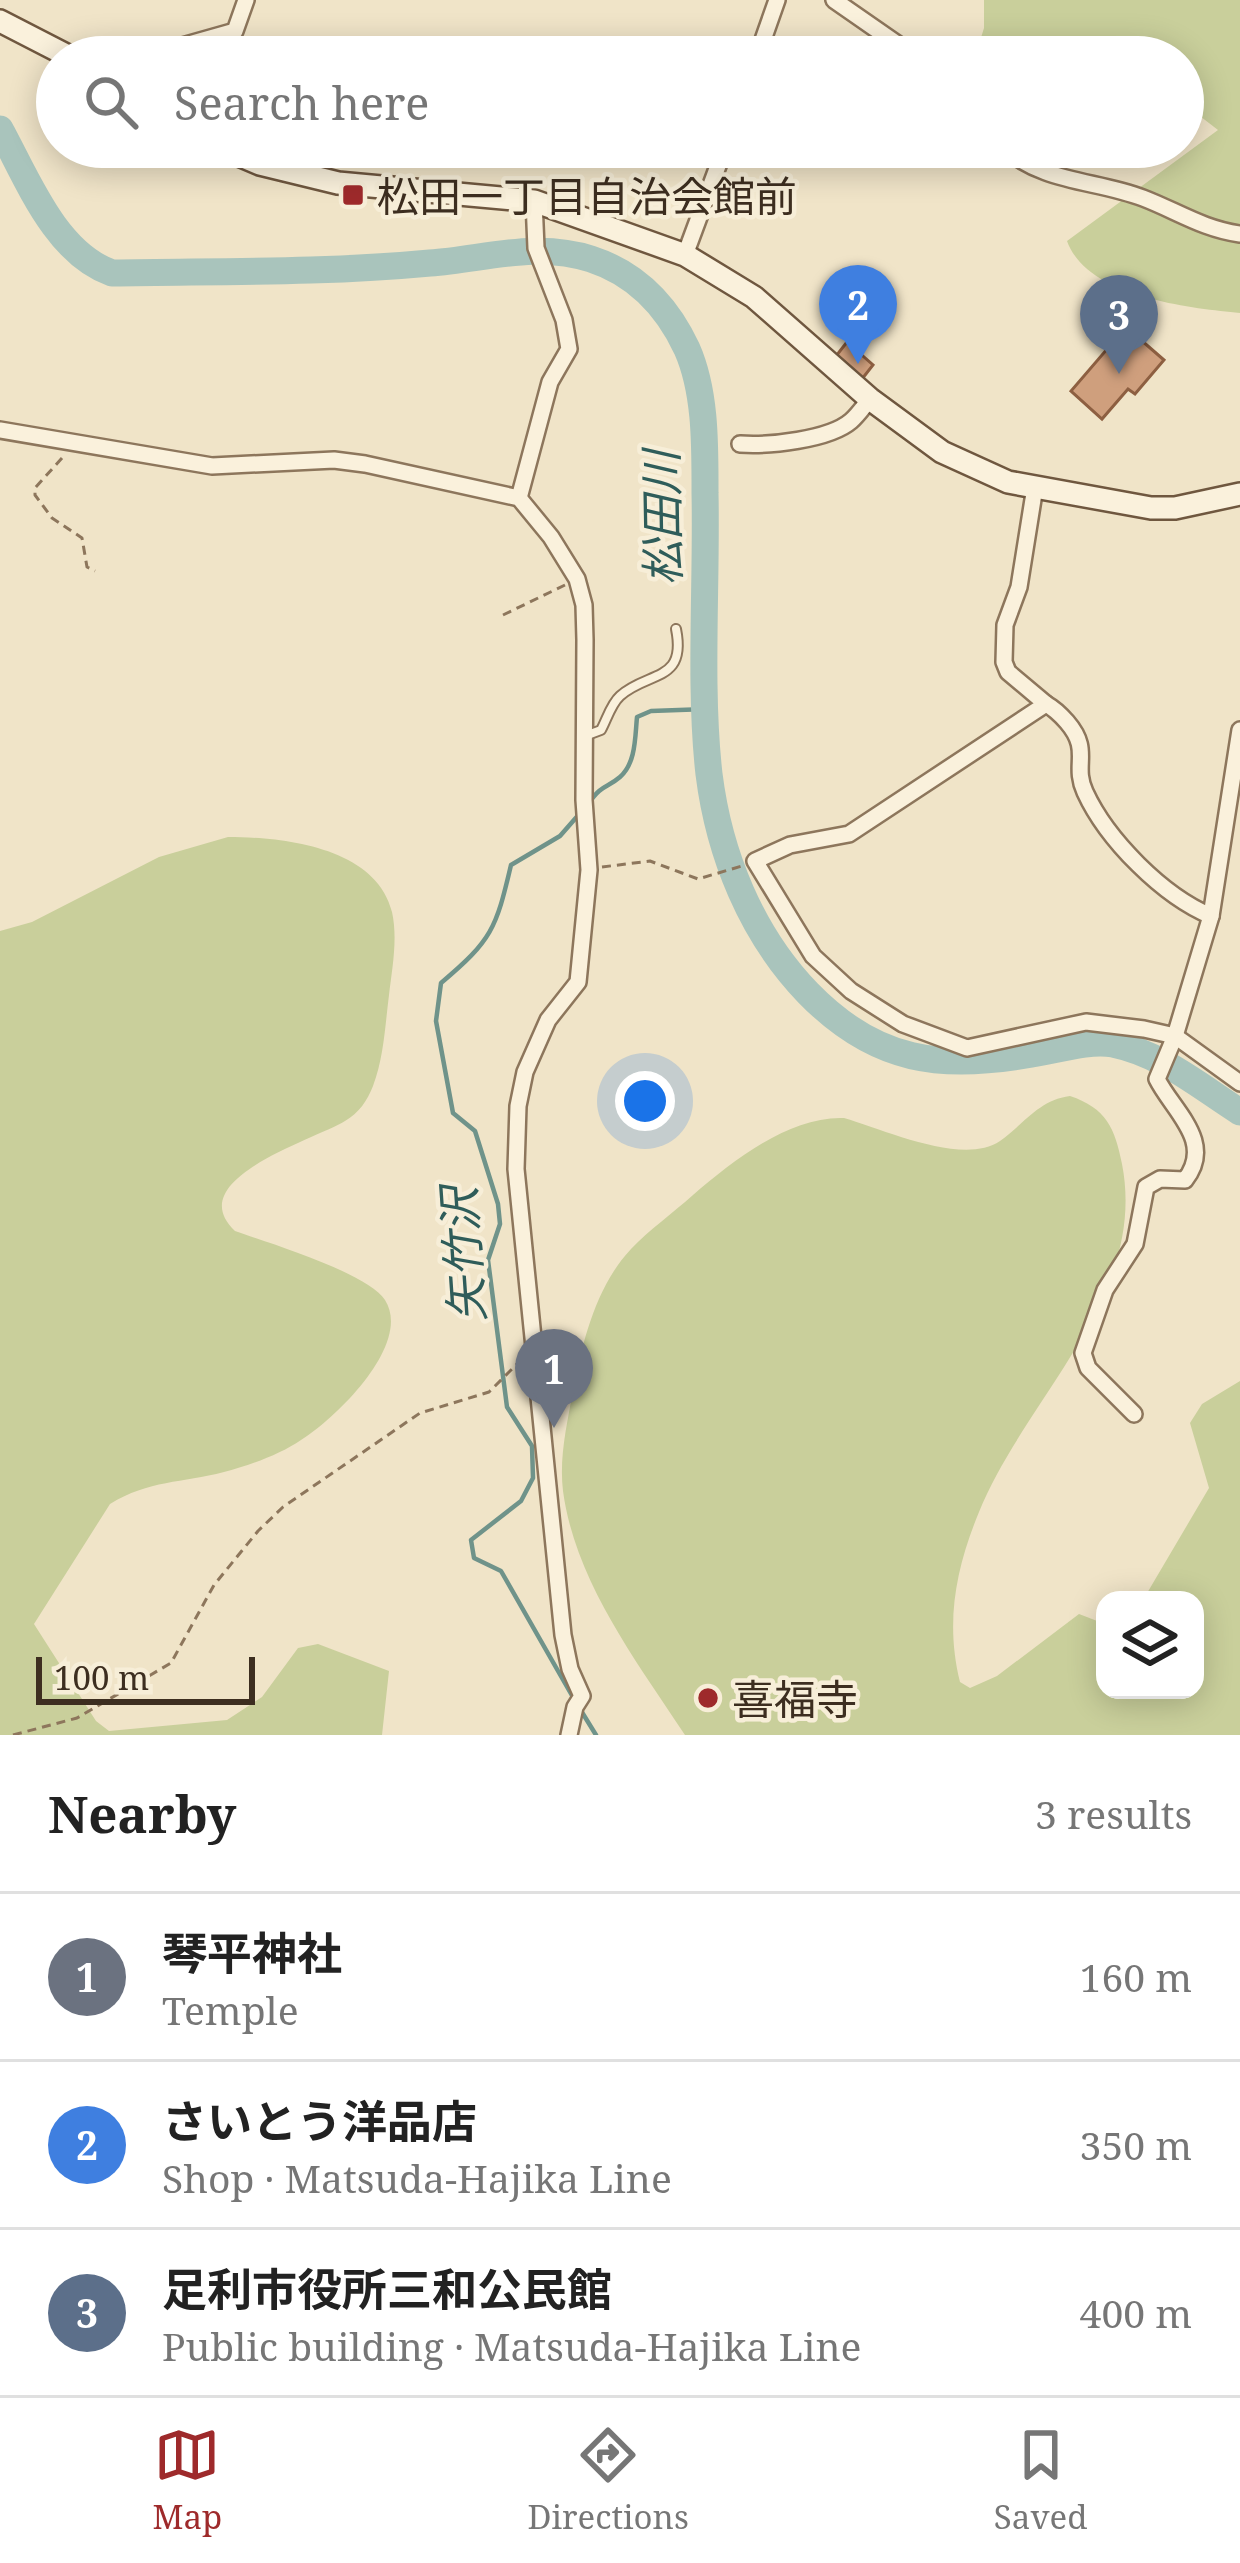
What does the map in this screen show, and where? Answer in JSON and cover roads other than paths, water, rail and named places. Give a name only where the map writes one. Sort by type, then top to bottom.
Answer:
[{"type":"main road","points":[[0,21],[36,40]]},
{"type":"main road","points":[[276,168],[338,183],[533,201],[685,255],[754,297],[870,399],[942,452],[1008,482],[1151,508],[1175,508],[1240,494]]},
{"type":"street","points":[[217,36],[235,31],[246,0]]},
{"type":"street","points":[[764,36],[777,0]]},
{"type":"street","points":[[834,0],[886,36]]},
{"type":"street","points":[[685,255],[717,168]]},
{"type":"street","points":[[1038,168],[1136,196],[1186,220],[1240,234]]},
{"type":"street","points":[[519,498],[550,382],[568,350],[564,320],[536,248],[533,201]]},
{"type":"street","points":[[740,444],[767,446],[838,428],[870,399]]},
{"type":"street","points":[[0,430],[212,466],[334,460],[365,464],[519,498],[576,577],[585,622],[589,870],[578,982],[548,1020],[532,1051],[518,1106],[517,1169],[563,1635],[582,1696],[569,1735]]},
{"type":"street","points":[[1035,487],[1019,587],[1005,625],[1008,672],[1056,710],[1080,739],[1083,788],[1112,836],[1184,901],[1211,916]]},
{"type":"street","points":[[1046,704],[849,834],[790,845],[755,861],[813,956],[850,991],[903,1024],[968,1048],[1086,1022],[1174,1038],[1240,1083]]},
{"type":"street","points":[[1134,1414],[1088,1368],[1082,1353],[1106,1290],[1135,1244],[1146,1187],[1160,1179],[1190,1176],[1196,1150],[1193,1134],[1157,1081],[1211,916],[1240,730]]},
{"type":"lane","points":[[584,736],[599,733],[620,696],[671,666],[679,646],[676,629]]},
{"type":"waterway","name":"松田川","points":[[0,129],[59,232],[92,263],[112,273],[350,268],[550,251],[608,265],[636,283],[679,333],[698,383],[705,457],[704,670],[709,774],[721,834],[741,891],[788,970],[833,1016],[859,1034],[912,1056],[969,1061],[1113,1044],[1164,1063],[1240,1112]]},
{"type":"waterway","name":"矢竹沢","points":[[589,803],[629,765],[637,717],[651,711],[707,709]]},
{"type":"waterway","name":"矢竹沢","points":[[574,1699],[501,1571],[474,1558],[471,1540],[521,1501],[533,1478],[532,1446],[507,1407],[488,1260],[500,1224],[498,1204],[475,1131],[453,1113],[436,1021],[441,983],[490,932],[511,865],[560,836],[581,812]]},
{"type":"waterway","name":"矢竹沢","points":[[580,1709],[596,1735]]},
{"type":"place","name":"松田一丁目自治会館前","points":[[353,195]]},
{"type":"place","name":"さいとう洋品店","points":[[858,364]]},
{"type":"place","name":"足利市役所三和公民館","points":[[1119,374]]},
{"type":"place","name":"琴平神社","points":[[554,1428]]},
{"type":"place","name":"喜福寺","points":[[708,1698]]}]
